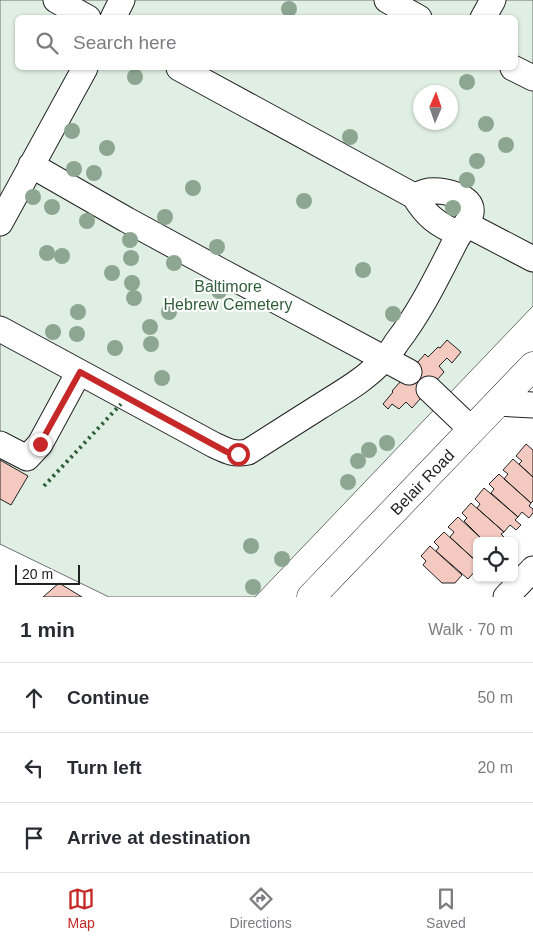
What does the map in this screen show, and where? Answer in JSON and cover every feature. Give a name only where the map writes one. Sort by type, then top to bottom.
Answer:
[{"type":"main road","name":"Belair Road","points":[[317,595],[533,366]]},
{"type":"street","points":[[56,0],[83,15]]},
{"type":"street","points":[[114,15],[122,0]]},
{"type":"street","points":[[387,0],[414,15]]},
{"type":"street","points":[[485,15],[493,0]]},
{"type":"street","points":[[0,223],[84,70]]},
{"type":"street","points":[[183,70],[414,196],[430,217],[442,226],[463,229],[533,260]]},
{"type":"street","points":[[517,70],[533,78]]},
{"type":"street","points":[[32,165],[186,252],[409,372]]},
{"type":"street","points":[[0,328],[227,452],[238,454],[248,452],[368,374],[384,360],[409,326],[471,212],[469,205],[463,198],[453,193],[428,191],[414,196]]},
{"type":"street","points":[[0,444],[28,458],[40,444],[80,372]]},
{"type":"street","points":[[428,389],[472,430]]},
{"type":"street","points":[[497,403],[533,405]]},
{"type":"street","points":[[506,597],[533,569]]},
{"type":"green space","name":"Baltimore Hebrew Cemetery","points":[[0,0],[533,0],[533,306],[255,597],[109,597],[0,544]]},
{"type":"building","points":[[447,340],[461,352],[452,363],[447,358],[439,366],[444,372],[412,408],[406,402],[399,409],[392,404],[388,409],[383,404],[392,391],[425,354],[428,357]]},
{"type":"building","points":[[526,444],[533,450],[533,477],[519,464],[522,461],[516,456]]},
{"type":"building","points":[[513,459],[533,477],[533,501],[531,503],[504,479],[508,474],[503,470]]},
{"type":"building","points":[[0,460],[28,476],[11,505],[0,499]]},
{"type":"building","points":[[499,474],[531,503],[529,506],[533,509],[533,513],[529,518],[522,512],[518,517],[491,493],[494,489],[489,484]]},
{"type":"building","points":[[484,488],[518,517],[515,520],[521,525],[516,530],[510,525],[504,532],[477,508],[480,504],[475,499]]},
{"type":"building","points":[[471,503],[504,532],[501,534],[504,537],[480,537],[464,521],[467,518],[462,513]]},
{"type":"building","points":[[458,517],[480,537],[473,537],[473,558],[450,537],[454,532],[448,527]]},
{"type":"building","points":[[444,532],[473,558],[473,573],[468,579],[436,551],[439,547],[434,542]]},
{"type":"building","points":[[430,546],[462,575],[455,583],[442,583],[423,565],[426,561],[421,556]]},
{"type":"building","points":[[59,583],[82,597],[43,597]]},
{"type":"hedge","points":[[44,486],[121,404]]},
{"type":"route","points":[[40,444],[80,372],[227,452],[238,454]]}]
